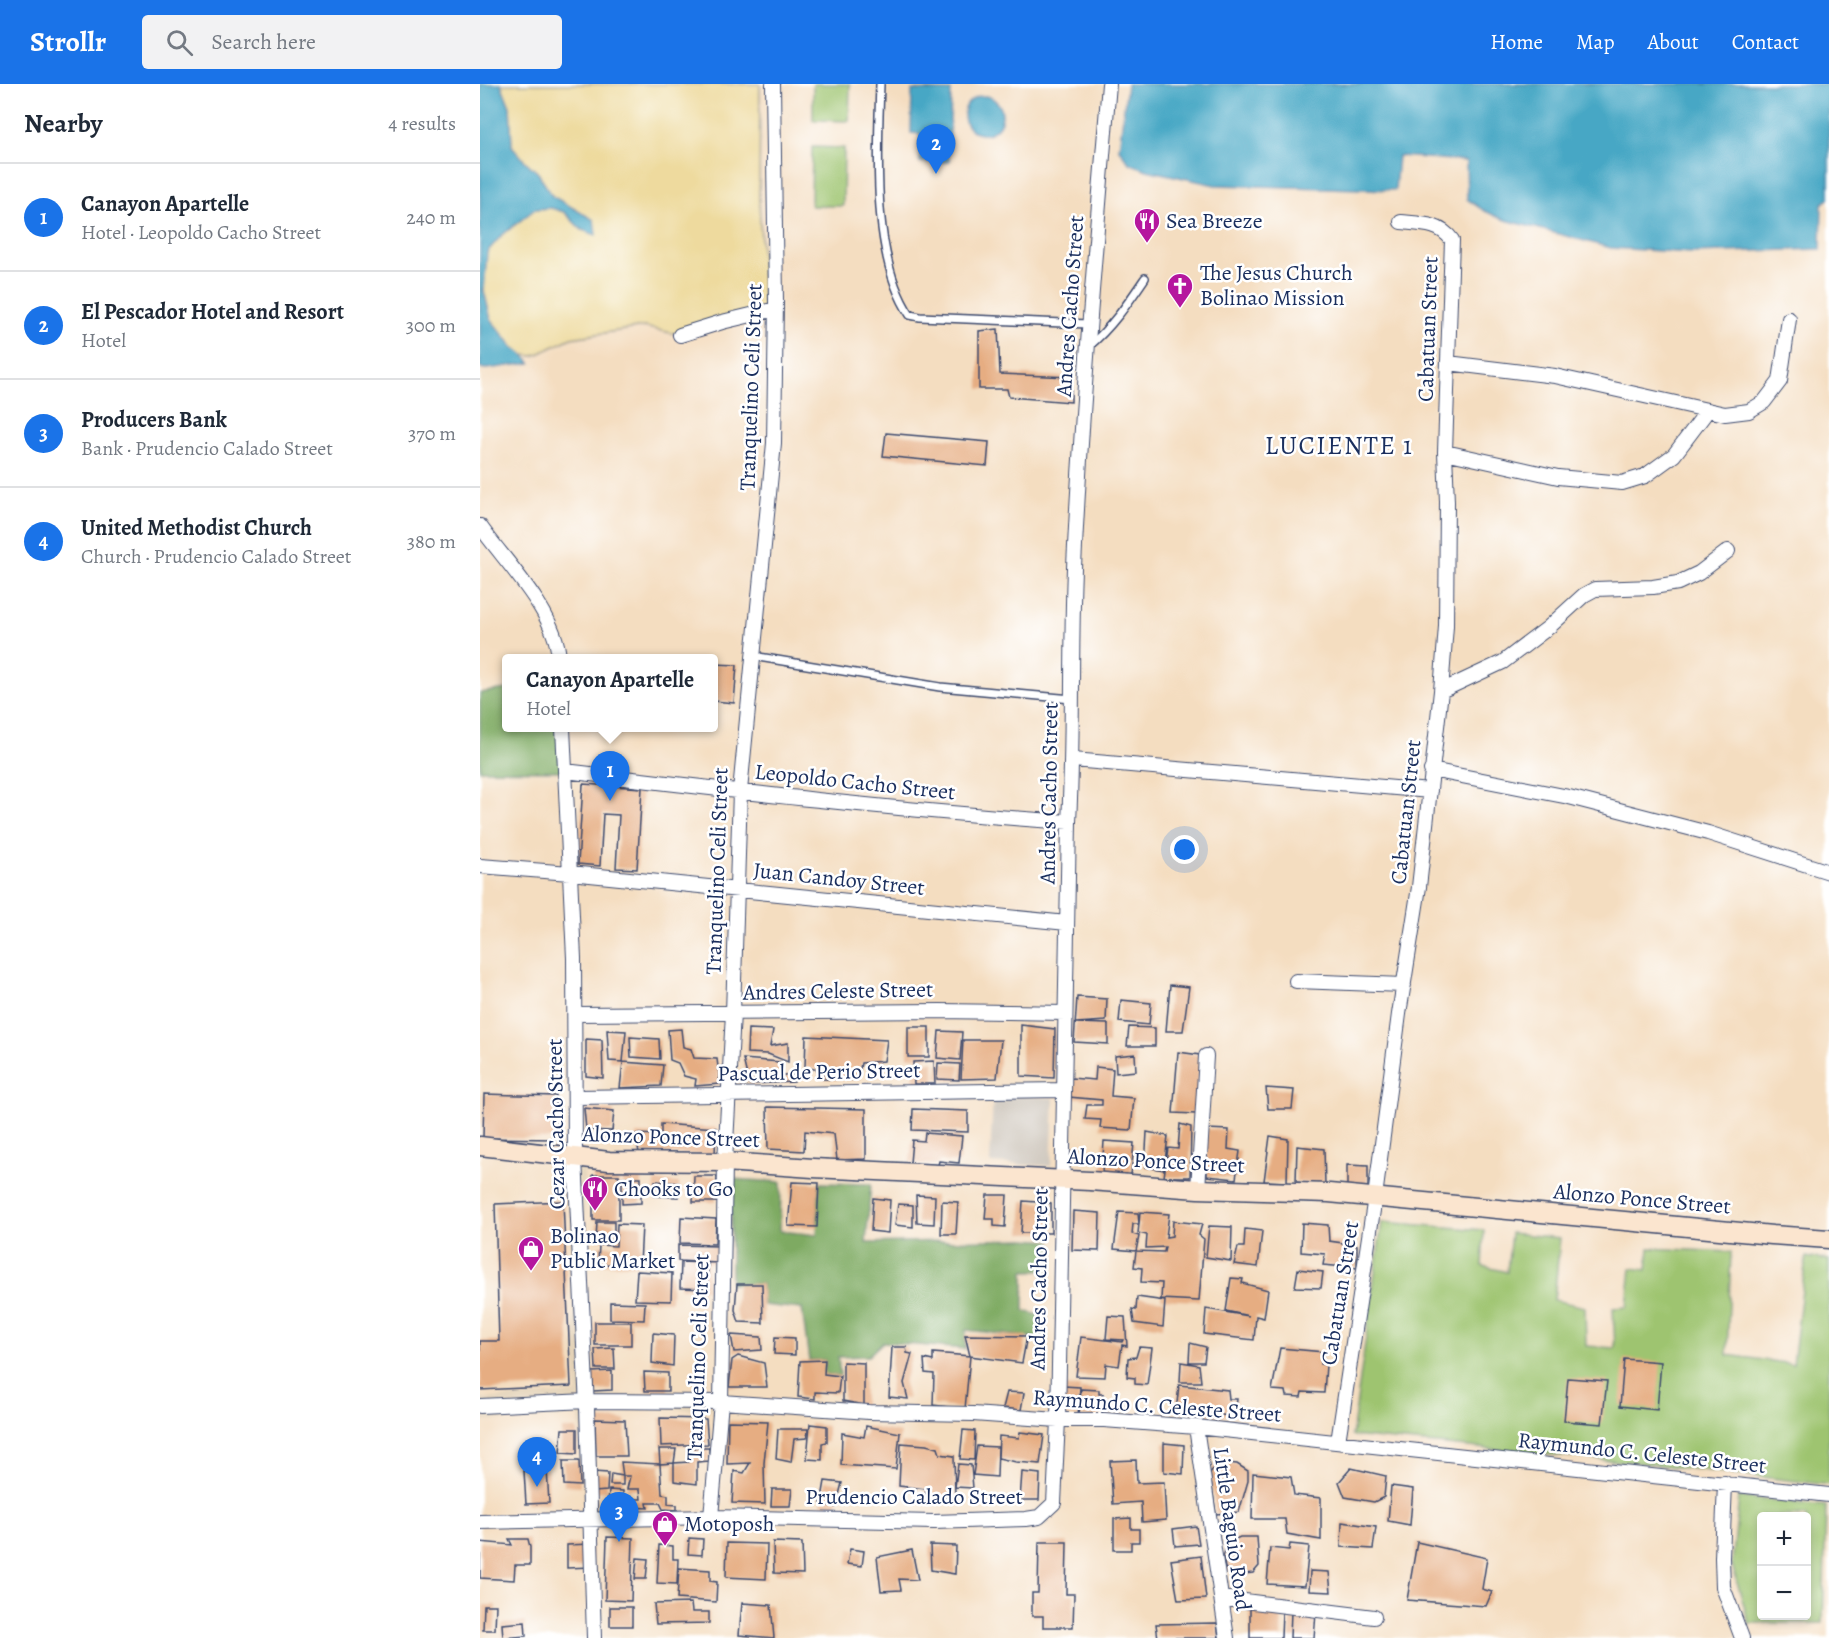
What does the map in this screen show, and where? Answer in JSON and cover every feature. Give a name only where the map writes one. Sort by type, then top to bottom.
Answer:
[{"type":"street","name":"Tranquelino Celi Street","points":[[711,1518],[721,1402],[725,1162],[733,1013],[740,791],[774,443],[776,309],[773,84]]},
{"type":"street","name":"Andres Cacho Street","points":[[1054,1503],[1058,1420],[1067,923],[1073,760],[1075,547],[1088,324],[1109,84]]},
{"type":"street","name":"Cabatuan Street","points":[[1338,1442],[1376,1197],[1419,887],[1446,626],[1445,452],[1452,240],[1445,230],[1431,225],[1401,222]]},
{"type":"street","points":[[680,335],[776,309]]},
{"type":"street","points":[[1448,363],[1555,376],[1725,414],[1749,411],[1764,402],[1780,381],[1789,319]]},
{"type":"street","points":[[1445,452],[1558,477],[1622,483],[1645,476],[1674,455],[1708,410]]},
{"type":"street","points":[[480,526],[540,604],[559,654]]},
{"type":"street","points":[[1441,691],[1503,662],[1550,627],[1584,595],[1595,589],[1653,587],[1678,583],[1699,573],[1728,551]]},
{"type":"street","name":"Cezar Cacho Street","points":[[563,732],[575,1014],[575,1158],[587,1401],[594,1638]]},
{"type":"street","points":[[1073,760],[1430,791]]},
{"type":"street","points":[[1431,770],[1569,797],[1708,833],[1829,872]]},
{"type":"street","name":"Leopoldo Cacho Street","points":[[566,771],[993,817],[1070,822]]},
{"type":"street","name":"Juan Candoy Street","points":[[480,866],[737,889],[1067,923]]},
{"type":"street","points":[[1296,981],[1404,985]]},
{"type":"street","name":"Andres Celeste Street","points":[[575,1014],[940,1011],[1065,1013]]},
{"type":"street","points":[[1198,1189],[1206,1056]]},
{"type":"street","name":"Pascual de Perio Street","points":[[575,1097],[1064,1090]]},
{"type":"street","name":"Alonzo Ponce Street","points":[[480,1146],[609,1161],[725,1162],[1198,1189],[1329,1193],[1829,1239]]},
{"type":"street","name":"Raymundo C. Celeste Street","points":[[480,1406],[587,1401],[721,1402],[869,1412],[1104,1420],[1196,1427],[1829,1495]]},
{"type":"street","name":"Little Baguio Road","points":[[1196,1427],[1227,1638]]},
{"type":"street","points":[[1725,1483],[1723,1587],[1742,1638]]},
{"type":"street","name":"Prudencio Calado Street","points":[[480,1522],[711,1518],[934,1522],[1026,1519],[1039,1517],[1054,1503]]},
{"type":"street","points":[[1221,1598],[1374,1617]]},
{"type":"lane","points":[[880,84],[877,164],[886,260],[902,303],[910,315],[1088,324]]},
{"type":"lane","points":[[1088,348],[1126,308],[1145,278]]},
{"type":"lane","points":[[753,656],[940,687],[1072,699]]},
{"type":"shaded area","points":[[993,1095],[1054,1098],[1051,1166],[990,1163]]},
{"type":"shaded area","points":[[569,1163],[584,1163],[590,1396],[654,1394],[711,1396],[713,1411],[656,1408],[592,1410],[585,1511],[579,1416],[480,1421],[480,1399],[576,1393]]},
{"type":"green space","points":[[813,84],[850,84],[849,121],[813,120]]},
{"type":"green space","points":[[812,147],[844,148],[843,206],[811,206]]},
{"type":"green space","points":[[502,690],[502,732],[563,732],[565,771],[480,770],[480,693]]},
{"type":"green space","points":[[731,1179],[781,1182],[780,1231],[817,1235],[819,1183],[871,1184],[866,1243],[1025,1239],[1051,1241],[1051,1270],[1024,1271],[1024,1311],[1046,1317],[1046,1339],[966,1330],[965,1349],[883,1342],[868,1356],[838,1357],[840,1376],[824,1374],[825,1360],[809,1360],[802,1309],[763,1305],[762,1284],[731,1284]]},
{"type":"green space","points":[[1382,1222],[1484,1230],[1482,1266],[1507,1272],[1511,1233],[1560,1238],[1554,1300],[1585,1307],[1586,1346],[1615,1348],[1613,1308],[1627,1307],[1631,1268],[1647,1270],[1649,1248],[1731,1252],[1727,1355],[1793,1364],[1806,1257],[1829,1260],[1829,1485],[1660,1465],[1352,1436]]},
{"type":"green space","points":[[1739,1497],[1826,1506],[1823,1623],[1749,1623],[1732,1565]]},
{"type":"sand","points":[[501,84],[760,84],[759,197],[764,312],[680,335],[644,327],[571,338],[534,356],[524,355],[513,347],[491,320],[484,291],[486,252],[501,236],[535,209],[551,208],[564,212],[582,230],[594,220],[552,196],[538,173],[512,146],[510,107]]},
{"type":"water","points":[[480,84],[501,84],[510,107],[512,146],[538,173],[552,196],[594,220],[596,235],[582,230],[564,212],[551,208],[535,209],[501,236],[487,252],[484,291],[491,320],[513,347],[531,363],[486,369],[480,368]]},
{"type":"water","points":[[1127,84],[1829,84],[1829,199],[1822,204],[1821,249],[1692,253],[1611,248],[1502,219],[1483,210],[1467,199],[1466,161],[1398,156],[1395,190],[1215,185],[1147,170],[1129,163],[1119,149]]},
{"type":"water","points":[[912,90],[951,91],[949,162],[920,162],[920,134],[911,133]]},
{"type":"water","points":[[983,96],[997,101],[1002,115],[997,129],[983,134],[969,129],[964,115],[969,101]]},
{"type":"building","points":[[998,329],[1000,374],[1071,377],[1071,402],[1009,397],[1007,389],[979,389],[979,331]]},
{"type":"building","points":[[886,433],[989,442],[987,466],[883,456]]},
{"type":"building","points":[[718,664],[737,665],[734,703],[718,701]]},
{"type":"building","points":[[583,784],[642,788],[637,869],[616,868],[619,815],[603,814],[600,866],[578,864]]},
{"type":"building","points":[[1170,985],[1189,987],[1183,1031],[1166,1031]]},
{"type":"building","points":[[1077,997],[1107,999],[1106,1021],[1076,1023],[1108,1024],[1108,1044],[1074,1042]]},
{"type":"building","points":[[1121,1000],[1151,1003],[1149,1025],[1119,1022]]},
{"type":"building","points":[[1021,1025],[1055,1029],[1054,1078],[1021,1076]]},
{"type":"building","points":[[908,1027],[929,1027],[929,1057],[908,1057]]},
{"type":"building","points":[[1129,1027],[1155,1028],[1155,1046],[1127,1046]]},
{"type":"building","points":[[681,1029],[683,1047],[691,1049],[694,1058],[717,1059],[720,1084],[695,1086],[696,1079],[684,1076],[678,1063],[670,1060],[668,1030]]},
{"type":"building","points":[[748,1029],[773,1030],[770,1046],[788,1043],[788,1062],[768,1054],[747,1053]]},
{"type":"building","points":[[607,1030],[626,1031],[623,1062],[609,1061]]},
{"type":"building","points":[[939,1031],[962,1032],[960,1060],[937,1058]]},
{"type":"building","points":[[806,1036],[887,1040],[884,1061],[861,1063],[858,1080],[823,1079],[823,1071],[805,1067]]},
{"type":"building","points":[[630,1037],[659,1039],[660,1059],[631,1057]]},
{"type":"building","points":[[586,1039],[602,1040],[603,1078],[586,1076]]},
{"type":"building","points":[[963,1040],[1001,1040],[997,1078],[961,1079]]},
{"type":"building","points":[[1178,1052],[1200,1055],[1196,1114],[1173,1113]]},
{"type":"building","points":[[1135,1054],[1136,1071],[1116,1073],[1115,1056]]},
{"type":"building","points":[[743,1059],[780,1062],[781,1075],[795,1075],[794,1082],[749,1084]]},
{"type":"building","points":[[934,1061],[935,1084],[914,1084],[913,1062]]},
{"type":"building","points":[[623,1062],[663,1065],[661,1086],[620,1088]]},
{"type":"building","points":[[938,1063],[960,1064],[959,1080],[937,1079]]},
{"type":"building","points":[[1096,1067],[1113,1069],[1111,1096],[1134,1098],[1131,1130],[1100,1128],[1101,1120],[1085,1119],[1087,1105],[1102,1105],[1102,1100],[1069,1097],[1071,1078],[1095,1080]]},
{"type":"building","points":[[1266,1088],[1294,1090],[1292,1109],[1268,1109]]},
{"type":"building","points":[[484,1094],[556,1096],[555,1139],[483,1138]]},
{"type":"building","points":[[767,1107],[866,1109],[866,1159],[837,1160],[834,1134],[805,1131],[804,1151],[768,1149]]},
{"type":"building","points":[[584,1108],[614,1111],[612,1131],[586,1130]]},
{"type":"building","points":[[913,1109],[968,1111],[968,1132],[912,1130]]},
{"type":"building","points":[[661,1124],[716,1128],[715,1155],[639,1153],[636,1134],[661,1135]]},
{"type":"building","points":[[1180,1124],[1191,1127],[1190,1177],[1164,1177],[1168,1148],[1178,1149]]},
{"type":"building","points":[[1207,1129],[1229,1130],[1228,1149],[1240,1151],[1236,1179],[1207,1176]]},
{"type":"building","points":[[1147,1132],[1168,1136],[1164,1170],[1145,1167]]},
{"type":"building","points":[[925,1133],[962,1136],[959,1163],[939,1161],[938,1165],[910,1163],[912,1140],[924,1141]]},
{"type":"building","points":[[1270,1136],[1288,1139],[1287,1182],[1264,1181]]},
{"type":"building","points":[[1104,1141],[1134,1143],[1131,1175],[1102,1173]]},
{"type":"building","points":[[1297,1146],[1324,1149],[1325,1185],[1296,1182]]},
{"type":"building","points":[[1347,1165],[1368,1166],[1368,1190],[1347,1187]]},
{"type":"building","points":[[593,1175],[619,1175],[619,1220],[593,1220]]},
{"type":"building","points":[[694,1176],[717,1176],[716,1202],[693,1202]]},
{"type":"building","points":[[622,1177],[641,1177],[641,1203],[622,1204]]},
{"type":"building","points":[[655,1181],[679,1183],[678,1197],[654,1196]]},
{"type":"building","points":[[792,1182],[819,1183],[817,1227],[788,1226]]},
{"type":"building","points":[[916,1195],[935,1196],[934,1224],[917,1223]]},
{"type":"building","points":[[987,1195],[1007,1195],[1005,1227],[994,1226],[994,1219],[985,1219]]},
{"type":"building","points":[[873,1198],[890,1200],[888,1233],[871,1231]]},
{"type":"building","name":"Bolinao Public Market","points":[[563,1201],[571,1386],[480,1390],[480,1341],[499,1341],[495,1204]]},
{"type":"building","points":[[942,1201],[958,1202],[956,1234],[941,1234]]},
{"type":"building","points":[[1023,1201],[1051,1203],[1051,1233],[1021,1233]]},
{"type":"building","points":[[898,1204],[913,1205],[913,1227],[895,1225]]},
{"type":"building","points":[[1073,1211],[1100,1213],[1099,1251],[1072,1250]]},
{"type":"building","points":[[1119,1212],[1138,1213],[1139,1224],[1133,1224],[1132,1234],[1139,1236],[1136,1251],[1114,1249]]},
{"type":"building","points":[[1140,1212],[1169,1214],[1166,1237],[1172,1236],[1173,1221],[1202,1224],[1199,1235],[1204,1239],[1199,1301],[1161,1299],[1162,1283],[1141,1282],[1142,1268],[1134,1267],[1136,1251],[1164,1252],[1165,1247],[1146,1248],[1147,1235],[1138,1233]]},
{"type":"building","points":[[681,1217],[716,1219],[715,1244],[680,1243]]},
{"type":"building","points":[[597,1222],[614,1222],[614,1240],[596,1240]]},
{"type":"building","points":[[1302,1223],[1328,1225],[1329,1241],[1357,1245],[1357,1268],[1323,1265],[1325,1254],[1301,1252]]},
{"type":"building","points":[[617,1224],[642,1225],[640,1265],[598,1264],[599,1245],[616,1246]]},
{"type":"building","points":[[1209,1226],[1232,1227],[1231,1261],[1206,1257]]},
{"type":"building","points":[[1245,1229],[1262,1231],[1258,1267],[1234,1264],[1238,1247],[1244,1247]]},
{"type":"building","points":[[678,1245],[718,1246],[718,1263],[678,1261]]},
{"type":"building","points":[[681,1262],[708,1263],[707,1289],[680,1288]]},
{"type":"building","points":[[1298,1269],[1323,1272],[1321,1288],[1295,1287]]},
{"type":"building","points":[[637,1271],[672,1273],[671,1301],[635,1300]]},
{"type":"building","points":[[1231,1278],[1243,1279],[1242,1283],[1268,1290],[1264,1318],[1256,1316],[1254,1340],[1204,1334],[1206,1309],[1249,1316],[1226,1311]]},
{"type":"building","points":[[737,1284],[762,1284],[763,1323],[739,1322],[735,1310]]},
{"type":"building","points":[[1137,1297],[1165,1301],[1163,1327],[1134,1323],[1132,1309],[1136,1310]]},
{"type":"building","points":[[610,1302],[645,1303],[644,1320],[610,1319]]},
{"type":"building","points":[[1108,1316],[1125,1317],[1127,1346],[1122,1345],[1119,1366],[1106,1364],[1105,1377],[1076,1376],[1081,1337],[1122,1342],[1123,1340],[1106,1339]]},
{"type":"building","points":[[595,1322],[631,1322],[631,1345],[595,1345]]},
{"type":"building","points":[[653,1333],[674,1335],[673,1366],[652,1363]]},
{"type":"building","points":[[731,1335],[761,1337],[762,1350],[734,1352]]},
{"type":"building","points":[[965,1335],[1027,1336],[1022,1363],[970,1356]]},
{"type":"building","points":[[775,1337],[795,1338],[795,1355],[774,1354]]},
{"type":"building","points":[[1190,1343],[1206,1347],[1204,1362],[1189,1362]]},
{"type":"building","points":[[892,1347],[906,1347],[907,1353],[912,1354],[904,1383],[908,1399],[889,1397]]},
{"type":"building","points":[[1139,1347],[1152,1348],[1147,1385],[1135,1384],[1135,1378],[1127,1377],[1128,1358],[1136,1357]]},
{"type":"building","points":[[614,1348],[615,1369],[596,1369],[595,1349]]},
{"type":"building","points":[[1280,1348],[1324,1352],[1320,1364],[1326,1365],[1324,1393],[1302,1392],[1301,1397],[1287,1396],[1286,1391],[1272,1390]]},
{"type":"building","points":[[933,1353],[970,1356],[965,1409],[933,1405],[934,1374],[925,1373],[924,1359],[933,1361]]},
{"type":"building","points":[[738,1356],[764,1363],[767,1387],[729,1387],[732,1360]]},
{"type":"building","points":[[1624,1359],[1661,1362],[1657,1410],[1620,1406]]},
{"type":"building","points":[[825,1360],[824,1374],[840,1376],[838,1393],[815,1392],[815,1399],[798,1397],[800,1361]]},
{"type":"building","points":[[843,1362],[864,1363],[864,1405],[843,1401]]},
{"type":"building","points":[[1181,1362],[1199,1365],[1201,1382],[1180,1382]]},
{"type":"building","points":[[612,1371],[612,1390],[593,1391],[592,1372]]},
{"type":"building","points":[[644,1372],[668,1373],[668,1391],[645,1391]]},
{"type":"building","points":[[1568,1378],[1607,1381],[1602,1424],[1564,1421]]},
{"type":"building","points":[[1179,1385],[1228,1390],[1229,1399],[1237,1399],[1235,1416],[1176,1412]]},
{"type":"building","points":[[1063,1386],[1080,1387],[1078,1416],[1060,1415]]},
{"type":"building","points":[[1081,1389],[1099,1390],[1099,1394],[1103,1394],[1102,1418],[1079,1416]]},
{"type":"building","points":[[1007,1392],[1024,1393],[1021,1410],[1003,1408]]},
{"type":"building","points":[[660,1418],[706,1419],[708,1444],[661,1446]]},
{"type":"building","points":[[595,1419],[625,1420],[627,1456],[596,1456]]},
{"type":"building","points":[[728,1421],[768,1422],[764,1463],[765,1504],[732,1503],[734,1471],[744,1473],[750,1463],[727,1464]]},
{"type":"building","points":[[810,1424],[827,1426],[827,1442],[822,1443],[822,1460],[807,1459]]},
{"type":"building","points":[[866,1426],[900,1433],[896,1469],[841,1465],[842,1433],[864,1437]]},
{"type":"building","points":[[562,1429],[577,1429],[577,1454],[560,1453]]},
{"type":"building","points":[[778,1429],[808,1429],[807,1438],[794,1439],[791,1462],[776,1459]]},
{"type":"building","points":[[963,1430],[975,1431],[974,1460],[960,1459]]},
{"type":"building","points":[[1020,1432],[1044,1435],[1040,1464],[998,1458],[999,1436],[1019,1438]]},
{"type":"building","points":[[901,1443],[926,1445],[938,1448],[940,1454],[954,1456],[955,1497],[925,1498],[926,1489],[899,1486]]},
{"type":"building","points":[[1164,1443],[1184,1445],[1183,1474],[1164,1472]]},
{"type":"building","points":[[977,1446],[998,1447],[997,1477],[973,1475]]},
{"type":"building","points":[[687,1448],[709,1448],[709,1461],[697,1462],[697,1484],[674,1481],[674,1463],[689,1462]]},
{"type":"building","points":[[659,1449],[676,1449],[674,1463],[660,1464]]},
{"type":"building","points":[[1136,1460],[1137,1483],[1164,1482],[1166,1520],[1142,1522],[1141,1502],[1113,1504],[1110,1461]]},
{"type":"building","points":[[563,1461],[579,1461],[580,1486],[564,1485]]},
{"type":"building","points":[[621,1462],[660,1464],[662,1494],[668,1495],[668,1504],[677,1505],[677,1510],[663,1509],[660,1503],[647,1503],[648,1508],[629,1507],[630,1499],[641,1499],[640,1489],[627,1489],[630,1476],[623,1476]]},
{"type":"building","points":[[1218,1462],[1237,1464],[1248,1471],[1248,1481],[1239,1512],[1216,1514],[1210,1473]]},
{"type":"building","points":[[958,1464],[971,1465],[973,1488],[955,1487]]},
{"type":"building","points":[[1351,1468],[1386,1476],[1384,1497],[1374,1502],[1345,1497],[1339,1482]]},
{"type":"building","points":[[547,1469],[549,1503],[526,1504],[524,1471]]},
{"type":"building","points":[[593,1472],[608,1473],[607,1491],[594,1492]]},
{"type":"building","points":[[1022,1472],[1040,1474],[1039,1500],[1020,1500]]},
{"type":"building","points":[[1253,1473],[1291,1477],[1294,1495],[1321,1498],[1321,1540],[1287,1534],[1285,1519],[1252,1519]]},
{"type":"building","points":[[611,1474],[623,1476],[623,1485],[610,1485]]},
{"type":"building","points":[[825,1481],[842,1483],[836,1507],[821,1504]]},
{"type":"building","points":[[1391,1486],[1413,1489],[1410,1525],[1388,1521]]},
{"type":"building","points":[[772,1489],[792,1489],[790,1506],[771,1506]]},
{"type":"building","points":[[609,1490],[623,1491],[623,1503],[608,1503]]},
{"type":"building","points":[[1131,1518],[1131,1529],[1139,1529],[1139,1542],[1131,1542],[1131,1550],[1114,1550],[1114,1519]]},
{"type":"building","points":[[1342,1522],[1376,1527],[1373,1549],[1341,1547]]},
{"type":"building","points":[[1196,1526],[1199,1544],[1175,1546],[1173,1529]]},
{"type":"building","points":[[607,1537],[633,1538],[631,1601],[605,1600]]},
{"type":"building","points":[[1240,1537],[1257,1537],[1259,1566],[1253,1573],[1235,1575],[1225,1568],[1223,1557],[1228,1542]]},
{"type":"building","points":[[689,1538],[703,1539],[702,1555],[688,1554]]},
{"type":"building","points":[[509,1539],[528,1539],[530,1565],[515,1565],[514,1580],[480,1578],[480,1542],[512,1545]]},
{"type":"building","points":[[773,1542],[802,1543],[803,1574],[774,1573]]},
{"type":"building","points":[[1039,1542],[1067,1542],[1066,1594],[1074,1594],[1073,1627],[1043,1627],[1043,1616],[1032,1616],[1032,1593],[1038,1593]]},
{"type":"building","points":[[1417,1542],[1487,1558],[1482,1589],[1492,1592],[1486,1606],[1407,1600]]},
{"type":"building","points":[[727,1543],[767,1544],[766,1579],[726,1577]]},
{"type":"building","points":[[591,1544],[591,1567],[567,1568],[567,1545]]},
{"type":"building","points":[[1290,1544],[1309,1546],[1305,1586],[1267,1584],[1270,1548],[1289,1550]]},
{"type":"building","points":[[659,1545],[673,1546],[673,1559],[678,1559],[677,1584],[657,1583]]},
{"type":"building","points":[[930,1545],[956,1546],[955,1574],[931,1570]]},
{"type":"building","points":[[850,1549],[864,1551],[862,1566],[847,1564]]},
{"type":"building","points":[[912,1550],[918,1580],[899,1579],[901,1590],[881,1591],[877,1557]]},
{"type":"building","points":[[1201,1556],[1206,1599],[1178,1600],[1171,1560]]},
{"type":"building","points":[[637,1558],[648,1559],[646,1579],[635,1579]]},
{"type":"building","points":[[679,1568],[710,1570],[710,1581],[717,1582],[716,1602],[677,1599]]},
{"type":"building","points":[[1310,1571],[1329,1572],[1331,1592],[1309,1591]]},
{"type":"building","points":[[691,1603],[692,1612],[709,1612],[709,1623],[656,1624],[654,1604]]},
{"type":"building","points":[[742,1603],[771,1605],[774,1638],[739,1635]]},
{"type":"building","points":[[484,1605],[496,1605],[495,1630],[483,1630]]},
{"type":"building","points":[[610,1607],[632,1607],[632,1626],[610,1626]]},
{"type":"building","points":[[1250,1608],[1282,1611],[1281,1638],[1250,1638]]},
{"type":"building","points":[[1291,1611],[1316,1613],[1314,1638],[1290,1638]]},
{"type":"building","points":[[525,1622],[526,1636],[503,1638],[502,1624]]},
{"type":"building","points":[[1217,1623],[1219,1638],[1158,1638],[1156,1624]]},
{"type":"place","name":"El Pescador Hotel and Resort","points":[[936,174]]},
{"type":"place","name":"Sea Breeze","points":[[1147,244]]},
{"type":"place","name":"The Jesus Church Bolinao Mission","points":[[1180,309]]},
{"type":"place","name":"Canayon Apartelle","points":[[610,801]]},
{"type":"place","name":"Chooks to Go","points":[[595,1212]]},
{"type":"place","name":"Bolinao Public Market","points":[[531,1272]]},
{"type":"place","name":"United Methodist Church","points":[[537,1487]]},
{"type":"place","name":"Producers Bank","points":[[619,1542]]},
{"type":"place","name":"Motoposh","points":[[665,1547]]},
{"type":"district","name":"LUCIENTE 1","points":[[1339,445]]}]
